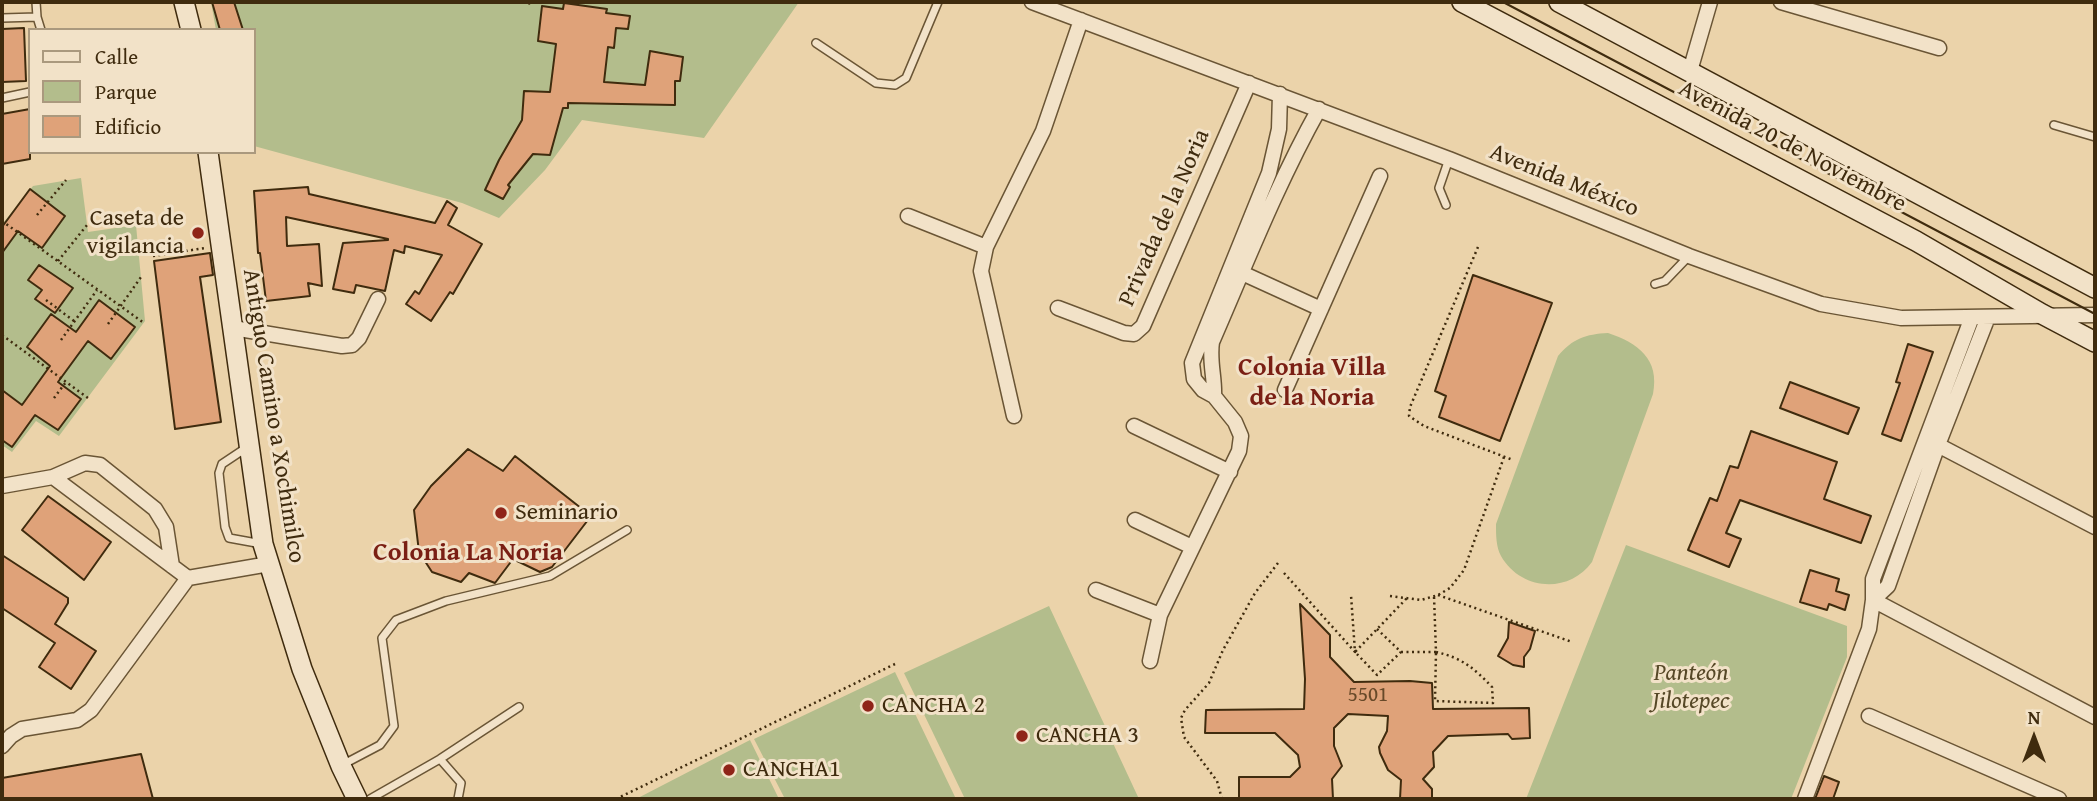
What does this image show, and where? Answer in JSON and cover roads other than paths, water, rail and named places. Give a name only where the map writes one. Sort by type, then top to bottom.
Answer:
[{"type":"main road","points":[[184,2],[190,28]]},
{"type":"main road","name":"Avenida 20 de Noviembre","points":[[1462,2],[1916,241],[2095,342]]},
{"type":"main road","name":"Avenida 20 de Noviembre","points":[[1559,2],[2095,288]]},
{"type":"main road","name":"Antiguo Camino a Xochimilco","points":[[208,154],[263,544],[302,669],[357,799]]},
{"type":"street","name":"Avenida México","points":[[1032,2],[1280,94],[1689,256],[1821,304],[1901,317],[2095,314]]},
{"type":"street","points":[[1690,71],[1710,2]]},
{"type":"street","points":[[1781,2],[1939,48]]},
{"type":"street","points":[[1014,416],[981,271],[986,247],[1043,131],[1081,20]]},
{"type":"street","name":"Privada de la Noria","points":[[1058,308],[1124,333],[1134,334],[1143,326],[1249,83]]},
{"type":"street","points":[[1214,396],[1215,380],[1210,356],[1212,342],[1223,302],[1242,272],[1279,129],[1280,94]]},
{"type":"street","points":[[1150,661],[1160,615],[1239,451],[1241,436],[1235,422],[1214,396],[1203,390],[1194,379],[1192,363],[1223,302],[1252,232],[1284,180],[1319,109]]},
{"type":"street","points":[[1269,173],[1284,180]]},
{"type":"street","points":[[1285,390],[1380,176]]},
{"type":"street","points":[[908,216],[986,247]]},
{"type":"street","points":[[1242,272],[1321,309]]},
{"type":"street","points":[[233,328],[342,346],[352,345],[359,338],[378,299]]},
{"type":"street","points":[[1805,799],[1870,628],[1873,600],[1888,586],[1972,317]]},
{"type":"street","points":[[1931,442],[1988,317]]},
{"type":"street","points":[[1134,426],[1230,472]]},
{"type":"street","points":[[1931,442],[2095,527]]},
{"type":"street","points":[[2,486],[53,477],[85,463],[100,465],[155,509],[166,527],[172,566]]},
{"type":"street","points":[[53,477],[188,578]]},
{"type":"street","points":[[1135,520],[1192,547]]},
{"type":"street","points":[[2,746],[22,729],[77,720],[90,710],[188,578],[269,564]]},
{"type":"street","points":[[1096,590],[1160,615]]},
{"type":"street","points":[[1873,600],[2095,716]]},
{"type":"street","points":[[1869,716],[2059,799]]},
{"type":"lane","points":[[36,2],[40,28]]},
{"type":"lane","points":[[816,43],[876,83],[895,85],[906,78],[938,2]]},
{"type":"lane","points":[[2,18],[37,17]]},
{"type":"lane","points":[[2,98],[28,92]]},
{"type":"lane","points":[[2054,125],[2095,137]]},
{"type":"lane","points":[[1446,205],[1439,188],[1449,159]]},
{"type":"lane","points":[[1655,284],[1665,281],[1689,256]]},
{"type":"lane","points":[[250,445],[222,464],[219,473],[225,527],[229,538],[263,544]]},
{"type":"lane","points":[[341,766],[380,746],[394,726],[382,638],[396,620],[446,601],[550,576],[627,530]]},
{"type":"lane","points":[[370,799],[440,759],[519,707]]},
{"type":"lane","points":[[440,759],[461,783],[458,799]]},
{"type":"tram line","points":[[1503,2],[2095,314]]},
{"type":"place","name":"Caseta de vigilancia","points":[[198,233]]},
{"type":"place","name":"Seminario","points":[[501,513]]},
{"type":"place","name":"CANCHA 2","points":[[868,706]]},
{"type":"place","name":"CANCHA 3","points":[[1022,736]]},
{"type":"place","name":"CANCHA1","points":[[729,770]]},
{"type":"district","name":"Colonia Villa de la Noria","points":[[1312,383]]},
{"type":"district","name":"Colonia La Noria","points":[[468,553]]},
{"type":"park label","name":"Panteón Jilotepec","points":[[1691,688]]}]
